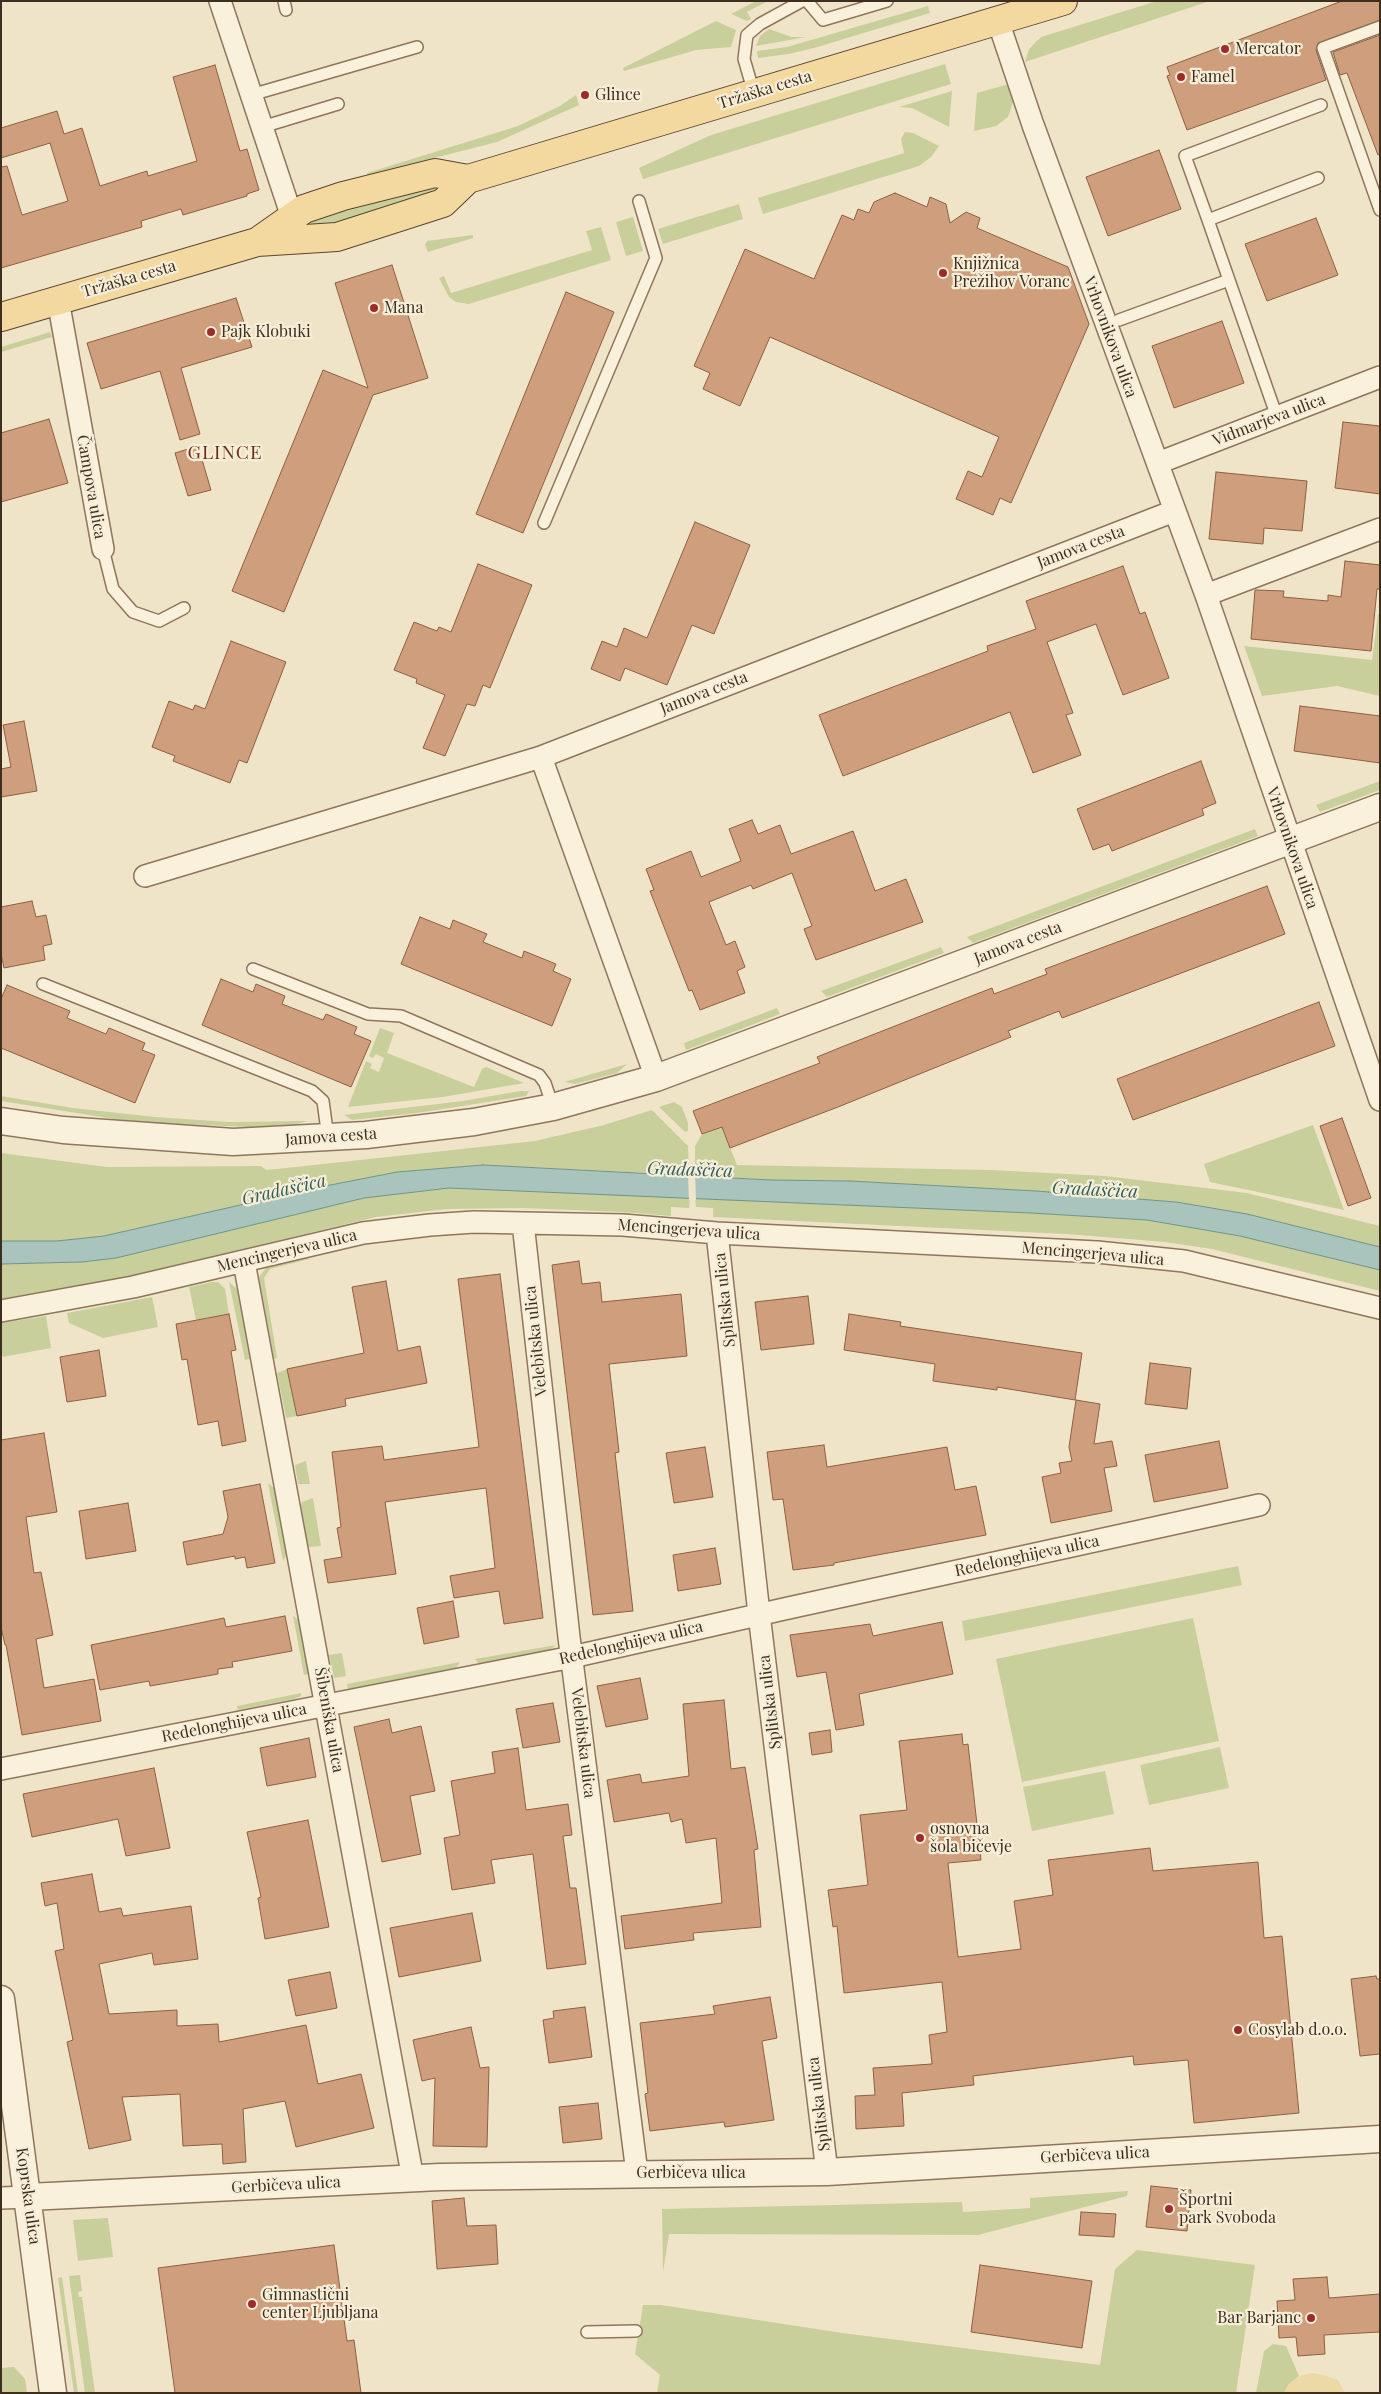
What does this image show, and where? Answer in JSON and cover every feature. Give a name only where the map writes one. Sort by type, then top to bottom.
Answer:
[{"type":"main road","name":"Tržaška cesta","points":[[1,317],[257,242],[295,228],[337,238],[442,203],[468,179],[1062,1]]},
{"type":"main road","name":"Tržaška cesta","points":[[295,228],[304,209],[343,196],[435,173],[468,179]]},
{"type":"street","points":[[220,1],[295,228]]},
{"type":"street","name":"Vrhovnikova ulica","points":[[998,21],[1040,144],[1206,596],[1380,1100]]},
{"type":"street","name":"Čampova ulica","points":[[58,300],[102,549]]},
{"type":"street","name":"Vidmarjeva ulica","points":[[1158,463],[1380,377]]},
{"type":"street","name":"Jamova cesta","points":[[145,876],[541,757],[1174,511]]},
{"type":"street","points":[[1206,596],[1380,530]]},
{"type":"street","points":[[541,757],[656,1078]]},
{"type":"street","name":"Jamova cesta","points":[[1,1121],[63,1130],[234,1142],[328,1138],[440,1127],[553,1107],[656,1078],[1380,807]]},
{"type":"street","name":"Mencingerjeva ulica","points":[[1,1311],[133,1287],[322,1242],[388,1229],[465,1223],[623,1225],[717,1233],[1097,1252],[1184,1261],[1380,1308]]},
{"type":"street","name":"Velebitska ulica","points":[[523,1223],[572,1658],[637,2173]]},
{"type":"street","name":"Splitska ulica","points":[[717,1233],[759,1614],[826,2172]]},
{"type":"street","name":"Šibeniška ulica","points":[[244,1262],[413,2179]]},
{"type":"street","name":"Redelonghijeva ulica","points":[[1,1769],[572,1658],[759,1614],[1259,1505]]},
{"type":"street","name":"Koprska ulica","points":[[1,1999],[54,2393]]},
{"type":"street","name":"Gerbičeva ulica","points":[[1,2198],[413,2179],[637,2173],[826,2172],[1380,2138]]},
{"type":"lane","points":[[754,94],[744,59],[747,35],[760,24],[802,1]]},
{"type":"lane","points":[[807,1],[823,20],[888,1]]},
{"type":"lane","points":[[1380,27],[1323,48],[1380,210]]},
{"type":"lane","points":[[252,95],[417,47]]},
{"type":"lane","points":[[262,127],[338,104]]},
{"type":"lane","points":[[1277,417],[1185,156],[1321,105]]},
{"type":"lane","points":[[1208,220],[1318,178]]},
{"type":"lane","points":[[544,523],[656,258],[639,201]]},
{"type":"lane","points":[[1119,320],[1229,280]]},
{"type":"lane","name":"Čampova ulica","points":[[102,549],[113,589],[133,612],[159,621],[184,608]]},
{"type":"lane","points":[[253,969],[368,1014],[401,1016],[539,1075],[545,1083],[553,1107]]},
{"type":"lane","points":[[43,984],[312,1091],[323,1101],[328,1138]]},
{"type":"lane","points":[[587,2332],[636,2331]]},
{"type":"green space","points":[[756,1],[768,1],[747,12],[751,19],[747,21],[731,14]]},
{"type":"green space","points":[[1157,1],[1210,1],[1025,62],[1029,49],[1041,37]]},
{"type":"green space","points":[[928,6],[930,13],[814,48],[789,54],[758,58],[757,51],[787,47]]},
{"type":"green space","points":[[716,21],[736,30],[731,47],[696,50],[624,71],[623,68]]},
{"type":"green space","points":[[769,29],[792,37],[806,37],[756,46],[760,36]]},
{"type":"green space","points":[[945,64],[951,84],[643,179],[639,168],[711,135]]},
{"type":"green space","points":[[1009,84],[1014,99],[1008,117],[996,126],[974,131],[977,93]]},
{"type":"green space","points":[[952,91],[949,127],[912,108],[899,107]]},
{"type":"green space","points":[[576,95],[579,105],[497,142],[367,175],[367,173],[518,126],[560,106]]},
{"type":"green space","points":[[905,132],[913,133],[939,146],[931,157],[919,166],[763,214],[758,198],[904,153],[901,139]]},
{"type":"green space","points":[[439,187],[438,189],[332,226],[308,223],[309,220]]},
{"type":"green space","points":[[739,204],[743,219],[663,244],[658,229]]},
{"type":"green space","points":[[633,217],[643,251],[626,256],[616,222]]},
{"type":"green space","points":[[601,227],[611,260],[469,304],[456,302],[449,297],[439,278],[444,276],[451,293],[592,250],[586,231]]},
{"type":"green space","points":[[473,235],[473,238],[428,252],[425,245],[427,241]]},
{"type":"green space","points":[[50,332],[52,337],[1,352],[1,347]]},
{"type":"green space","points":[[1378,614],[1380,614],[1380,696],[1337,686],[1262,696],[1244,646],[1372,660]]},
{"type":"green space","points":[[1380,781],[1380,790],[1320,812],[1316,805]]},
{"type":"green space","points":[[1255,829],[1258,836],[973,943],[967,937]]},
{"type":"green space","points":[[941,947],[944,953],[827,997],[821,991]]},
{"type":"green space","points":[[777,1008],[780,1014],[686,1050],[684,1043]]},
{"type":"green space","points":[[380,1028],[394,1033],[387,1053],[474,1087],[482,1069],[486,1067],[524,1083],[443,1097],[348,1107],[366,1061],[372,1064],[370,1068],[379,1072],[384,1058],[376,1054],[373,1058],[369,1056]]},
{"type":"green space","points":[[627,1064],[617,1073],[575,1084],[564,1082]]},
{"type":"green space","points":[[529,1091],[526,1096],[417,1113],[352,1120],[344,1115],[463,1101]]},
{"type":"green space","points":[[1,1096],[73,1108],[155,1117],[229,1122],[307,1121],[291,1126],[249,1127],[154,1123],[114,1119],[1,1101]]},
{"type":"green space","points":[[674,1102],[682,1107],[688,1123],[688,1131],[685,1132],[659,1107]]},
{"type":"green space","points":[[652,1110],[688,1146],[689,1175],[483,1165],[397,1172],[315,1188],[104,1236],[57,1241],[1,1241],[1,1153],[107,1167],[261,1166],[266,1170],[535,1141],[604,1125]]},
{"type":"green space","points":[[1313,1125],[1344,1210],[1210,1182],[1204,1164]]},
{"type":"green space","points":[[722,1127],[737,1165],[991,1170],[1105,1176],[1247,1193],[1380,1226],[1380,1247],[1247,1214],[1176,1202],[1036,1191],[695,1175],[695,1146],[702,1134]]},
{"type":"green space","points":[[449,1188],[690,1197],[689,1208],[671,1207],[671,1216],[522,1208],[447,1209],[376,1217],[121,1278],[1,1299],[1,1264],[82,1262],[116,1258],[364,1198]]},
{"type":"green space","points":[[695,1198],[1147,1220],[1240,1236],[1380,1270],[1380,1291],[1212,1249],[1165,1242],[1066,1234],[713,1217],[713,1208],[696,1207]]},
{"type":"green space","points":[[308,1253],[309,1259],[270,1269],[264,1278],[277,1358],[274,1359],[259,1277],[270,1263]]},
{"type":"green space","points":[[218,1282],[225,1289],[229,1314],[196,1320],[189,1287]]},
{"type":"green space","points":[[229,1282],[237,1289],[250,1359],[245,1360]]},
{"type":"green space","points":[[152,1297],[158,1327],[103,1338],[69,1323],[67,1313]]},
{"type":"green space","points":[[46,1316],[51,1348],[3,1357],[1,1353],[1,1323]]},
{"type":"green space","points":[[287,1369],[297,1416],[286,1418],[277,1373]]},
{"type":"green space","points":[[306,1461],[310,1484],[298,1484],[295,1465]]},
{"type":"green space","points":[[268,1483],[274,1488],[287,1554],[283,1561]]},
{"type":"green space","points":[[313,1498],[321,1546],[308,1547],[301,1505],[302,1502]]},
{"type":"green space","points":[[1238,1566],[1242,1585],[965,1641],[962,1621]]},
{"type":"green space","points":[[293,1616],[299,1620],[309,1674],[304,1675]]},
{"type":"green space","points":[[1193,1618],[1219,1741],[1022,1782],[996,1659]]},
{"type":"green space","points":[[556,1645],[550,1650],[479,1664],[475,1659]]},
{"type":"green space","points":[[342,1653],[346,1676],[334,1678],[329,1655]]},
{"type":"green space","points":[[460,1662],[456,1668],[348,1689],[347,1684]]},
{"type":"green space","points":[[301,1693],[301,1696],[294,1699],[238,1710],[237,1706]]},
{"type":"green space","points":[[1220,1747],[1229,1788],[1149,1805],[1140,1765]]},
{"type":"green space","points":[[1105,1771],[1114,1814],[1032,1831],[1023,1787]]},
{"type":"green space","points":[[1128,2191],[1127,2196],[978,2235],[669,2234],[663,2272],[662,2209],[962,2202],[963,2212],[1030,2208],[1030,2198]]},
{"type":"green space","points":[[108,2218],[113,2257],[78,2261],[73,2220]]},
{"type":"green space","points":[[1137,2250],[1255,2265],[1236,2393],[657,2393],[660,2375],[635,2354],[643,2305],[661,2305],[842,2333],[1100,2365],[1115,2269]]},
{"type":"green space","points":[[80,2275],[82,2291],[78,2292],[79,2297],[82,2297],[95,2393],[85,2393],[69,2276]]},
{"type":"green space","points":[[62,2277],[78,2393],[74,2393],[58,2278]]},
{"type":"green space","points":[[1273,2344],[1286,2346],[1299,2376],[1289,2384],[1284,2393],[1256,2393],[1264,2351]]},
{"type":"green space","points":[[14,2367],[25,2379],[27,2393],[1,2393],[1,2368]]},
{"type":"sand","points":[[1313,2373],[1338,2380],[1345,2393],[1284,2393],[1289,2384],[1299,2376]]},
{"type":"water","points":[[483,1165],[771,1180],[850,1181],[1036,1191],[1176,1202],[1247,1214],[1380,1247],[1380,1270],[1240,1236],[1147,1220],[1031,1213],[449,1188],[364,1198],[116,1258],[82,1262],[1,1264],[1,1241],[57,1241],[104,1236],[315,1188],[397,1172]]},
{"type":"pier","points":[[688,1173],[695,1173],[696,1200],[689,1200]]},
{"type":"building","points":[[1342,1],[1380,1],[1380,20],[1318,43],[1316,50],[1326,80],[1187,130],[1167,76],[1170,75],[1167,67]]},
{"type":"building","points":[[1380,35],[1380,154],[1378,155],[1347,73],[1340,75],[1333,52]]},
{"type":"building","points":[[215,65],[240,151],[247,149],[259,190],[247,194],[247,196],[183,215],[181,209],[141,221],[142,227],[1,268],[1,167],[7,166],[22,215],[68,201],[50,143],[1,158],[1,128],[57,111],[64,134],[82,128],[100,186],[147,171],[148,176],[197,161],[173,77]]},
{"type":"building","points":[[1159,150],[1181,209],[1108,236],[1086,177]]},
{"type":"building","points":[[895,193],[927,207],[930,197],[946,204],[950,223],[966,212],[980,218],[977,228],[1068,267],[1089,324],[1011,503],[1000,498],[993,515],[956,499],[968,471],[982,477],[999,437],[770,337],[740,406],[703,389],[710,373],[694,366],[745,249],[814,279],[842,215],[854,220],[858,209],[869,213],[874,202]]},
{"type":"building","points":[[1316,218],[1338,275],[1267,301],[1245,244]]},
{"type":"building","points":[[392,265],[428,378],[373,395],[284,612],[232,591],[323,370],[368,388],[335,283]]},
{"type":"building","points":[[566,292],[614,312],[523,533],[476,514]]},
{"type":"building","points":[[236,298],[252,347],[181,368],[200,434],[180,440],[160,371],[101,389],[87,343]]},
{"type":"building","points":[[1222,321],[1244,383],[1174,408],[1152,346]]},
{"type":"building","points":[[49,419],[68,483],[1,502],[1,433]]},
{"type":"building","points":[[1343,422],[1380,426],[1380,494],[1335,488]]},
{"type":"building","points":[[198,446],[211,490],[188,496],[175,453]]},
{"type":"building","points":[[1216,472],[1307,481],[1302,531],[1264,528],[1263,544],[1209,539]]},
{"type":"building","points":[[695,522],[750,545],[714,634],[692,625],[667,685],[625,668],[620,681],[591,669],[602,641],[617,647],[624,628],[647,638]]},
{"type":"building","points":[[1345,561],[1380,565],[1380,589],[1377,589],[1371,651],[1251,639],[1255,590],[1284,591],[1283,597],[1328,601],[1328,595],[1341,597]]},
{"type":"building","points":[[478,564],[532,585],[490,688],[483,685],[475,706],[467,704],[445,756],[423,748],[445,695],[416,683],[417,679],[394,670],[414,622],[437,631],[439,627],[451,632]]},
{"type":"building","points":[[1123,566],[1140,614],[1145,612],[1169,678],[1123,695],[1096,624],[1047,642],[1073,713],[1066,715],[1081,755],[1033,773],[1010,712],[843,776],[819,715],[988,651],[987,646],[1036,629],[1026,601]]},
{"type":"building","points":[[231,641],[286,662],[247,763],[239,760],[230,783],[173,761],[175,756],[152,747],[169,701],[193,710],[195,705],[205,709]]},
{"type":"building","points":[[1300,706],[1380,716],[1380,763],[1294,751]]},
{"type":"building","points":[[24,721],[37,791],[1,797],[1,769],[11,767],[3,725]]},
{"type":"building","points":[[1201,761],[1216,803],[1202,809],[1204,815],[1112,851],[1109,844],[1093,850],[1077,809]]},
{"type":"building","points":[[752,820],[758,834],[780,825],[791,854],[853,831],[875,891],[906,879],[923,922],[816,960],[804,929],[812,926],[792,873],[753,889],[751,885],[709,902],[726,945],[735,941],[745,967],[737,971],[745,993],[700,1010],[692,990],[689,991],[650,891],[654,890],[646,869],[691,851],[701,877],[741,861],[729,829]]},
{"type":"building","points":[[1267,886],[1285,934],[1062,1018],[1059,1011],[1008,1031],[1011,1037],[838,1107],[730,1148],[722,1127],[702,1134],[693,1111],[820,1063],[817,1057],[844,1046],[992,988],[994,994],[1047,974],[1045,969]]},
{"type":"building","points":[[32,901],[36,917],[46,915],[52,944],[43,946],[45,960],[4,968],[1,954],[1,907]]},
{"type":"building","points":[[420,917],[450,929],[453,920],[487,934],[483,942],[522,958],[524,951],[556,964],[553,971],[571,979],[552,1026],[401,964]]},
{"type":"building","points":[[221,979],[253,992],[256,984],[285,996],[282,1004],[323,1020],[326,1014],[357,1027],[354,1034],[371,1041],[351,1087],[202,1025]]},
{"type":"building","points":[[7,985],[70,1011],[67,1018],[106,1034],[109,1028],[145,1043],[142,1050],[155,1055],[135,1103],[1,1048],[1,999]]},
{"type":"building","points":[[1319,1002],[1335,1046],[1133,1120],[1117,1079]]},
{"type":"building","points":[[1342,1118],[1371,1198],[1348,1206],[1320,1126]]},
{"type":"building","points":[[579,1261],[582,1284],[600,1282],[602,1302],[681,1294],[687,1356],[609,1364],[619,1452],[615,1453],[633,1611],[593,1615],[552,1265]]},
{"type":"building","points":[[500,1274],[543,1618],[504,1624],[499,1591],[454,1598],[450,1576],[495,1568],[486,1488],[385,1502],[396,1574],[328,1583],[324,1560],[342,1557],[337,1528],[341,1527],[332,1452],[382,1446],[384,1460],[479,1447],[458,1279]]},
{"type":"building","points":[[386,1281],[398,1351],[420,1346],[427,1383],[345,1399],[346,1406],[297,1416],[287,1369],[364,1353],[352,1287]]},
{"type":"building","points":[[808,1296],[814,1344],[761,1350],[755,1302]]},
{"type":"building","points":[[229,1314],[236,1350],[231,1351],[246,1441],[222,1446],[218,1421],[198,1425],[187,1359],[182,1360],[176,1324]]},
{"type":"building","points":[[849,1314],[901,1322],[900,1326],[1082,1353],[1075,1400],[997,1387],[997,1390],[933,1381],[935,1364],[844,1350]]},
{"type":"building","points":[[99,1350],[106,1396],[67,1402],[60,1357]]},
{"type":"building","points":[[1150,1363],[1191,1368],[1187,1409],[1145,1404]]},
{"type":"building","points":[[1076,1400],[1100,1404],[1094,1444],[1112,1441],[1117,1466],[1104,1468],[1112,1511],[1051,1523],[1042,1477],[1061,1473],[1059,1463],[1072,1461],[1069,1447]]},
{"type":"building","points":[[44,1433],[57,1512],[26,1517],[34,1573],[41,1572],[53,1635],[36,1639],[44,1688],[94,1679],[101,1721],[22,1735],[1,1627],[1,1440]]},
{"type":"building","points":[[1219,1441],[1228,1488],[1154,1502],[1145,1455]]},
{"type":"building","points":[[824,1445],[827,1467],[947,1447],[955,1490],[976,1486],[986,1535],[834,1563],[834,1565],[793,1570],[783,1499],[773,1500],[767,1452]]},
{"type":"building","points":[[705,1447],[713,1497],[674,1503],[666,1453]]},
{"type":"building","points":[[260,1484],[275,1563],[247,1568],[245,1557],[235,1559],[235,1556],[187,1565],[183,1542],[223,1534],[228,1517],[223,1491]]},
{"type":"building","points":[[128,1503],[136,1551],[86,1559],[79,1511]]},
{"type":"building","points":[[715,1548],[721,1584],[678,1591],[673,1555]]},
{"type":"building","points":[[453,1601],[459,1637],[424,1644],[417,1608]]},
{"type":"building","points":[[285,1616],[292,1651],[232,1662],[233,1667],[218,1669],[218,1674],[150,1686],[149,1681],[100,1690],[91,1645],[224,1618],[226,1627]]},
{"type":"building","points":[[942,1622],[953,1674],[859,1694],[864,1725],[836,1730],[826,1672],[797,1677],[790,1635],[870,1624],[873,1636]]},
{"type":"building","points":[[640,1678],[648,1719],[606,1727],[597,1686]]},
{"type":"building","points":[[724,1700],[731,1769],[745,1767],[758,1849],[754,1850],[761,1927],[693,1933],[694,1940],[625,1949],[621,1916],[722,1903],[716,1838],[686,1843],[682,1819],[671,1822],[669,1813],[614,1822],[607,1780],[640,1774],[642,1783],[689,1776],[683,1704]]},
{"type":"building","points":[[553,1703],[560,1742],[523,1748],[516,1709]]},
{"type":"building","points":[[389,1719],[392,1733],[421,1726],[435,1791],[410,1796],[421,1854],[382,1862],[354,1727]]},
{"type":"building","points":[[830,1730],[832,1752],[812,1755],[809,1733]]},
{"type":"building","points":[[962,1734],[963,1745],[968,1744],[981,1860],[948,1863],[958,1957],[1021,1949],[1014,1901],[1053,1895],[1048,1860],[1150,1848],[1153,1871],[1258,1862],[1264,1938],[1282,1936],[1299,2113],[1194,2123],[1188,2060],[1134,2065],[1133,2056],[973,2076],[974,2085],[902,2093],[904,2126],[856,2129],[855,2096],[875,2095],[873,2068],[932,2064],[929,2035],[947,2032],[942,1982],[844,1993],[837,1926],[833,1927],[828,1890],[868,1885],[860,1815],[907,1810],[899,1741]]},
{"type":"building","points":[[309,1738],[316,1777],[267,1786],[260,1748]]},
{"type":"building","points":[[518,1748],[526,1810],[568,1804],[572,1835],[563,1836],[570,1888],[576,1888],[586,1964],[547,1969],[533,1854],[491,1860],[495,1883],[452,1890],[444,1838],[460,1835],[451,1781],[495,1773],[492,1752]]},
{"type":"building","points":[[154,1768],[170,1848],[126,1856],[118,1819],[32,1837],[23,1794]]},
{"type":"building","points":[[308,1820],[329,1927],[265,1939],[258,1898],[261,1897],[247,1832]]},
{"type":"building","points":[[92,1874],[99,1912],[121,1908],[123,1916],[191,1906],[198,1959],[154,1965],[152,1953],[99,1964],[109,2014],[177,2010],[177,2026],[218,2024],[219,2042],[306,2025],[318,2084],[361,2074],[374,2128],[296,2147],[285,2101],[243,2109],[246,2162],[223,2164],[222,2144],[183,2146],[180,2094],[122,2097],[131,2140],[89,2149],[67,2042],[73,2040],[55,1951],[64,1949],[57,1903],[45,1906],[41,1883]]},
{"type":"building","points":[[472,1913],[481,1961],[399,1977],[390,1928]]},
{"type":"building","points":[[330,1972],[337,2008],[296,2016],[288,1980]]},
{"type":"building","points":[[1376,1976],[1377,1979],[1380,1979],[1380,2054],[1360,2056],[1351,1979]]},
{"type":"building","points":[[770,1997],[777,2038],[762,2041],[774,2120],[725,2127],[724,2122],[650,2131],[645,2094],[648,2093],[640,2023],[715,2014],[713,2006]]},
{"type":"building","points":[[585,2007],[592,2057],[549,2063],[543,2020],[554,2018],[553,2011]]},
{"type":"building","points":[[471,2027],[480,2068],[489,2067],[487,2147],[433,2146],[435,2078],[422,2081],[413,2040]]},
{"type":"building","points":[[598,2103],[602,2139],[563,2143],[559,2107]]},
{"type":"building","name":"Športni park Svoboda","points":[[1151,2186],[1191,2190],[1187,2231],[1146,2227]]},
{"type":"building","points":[[464,2198],[467,2226],[496,2225],[498,2264],[437,2269],[432,2201]]},
{"type":"building","points":[[1081,2212],[1116,2214],[1114,2237],[1079,2235]]},
{"type":"building","name":"Gimnastični center Ljubljana","points":[[334,2245],[347,2341],[354,2340],[361,2393],[175,2393],[158,2268]]},
{"type":"building","points":[[980,2265],[1092,2281],[1082,2348],[971,2332]]},
{"type":"building","name":"Bar Barjanc","points":[[1327,2277],[1329,2298],[1380,2294],[1380,2332],[1324,2335],[1325,2354],[1298,2356],[1296,2337],[1279,2338],[1277,2301],[1295,2300],[1293,2279]]},
{"type":"place","name":"Mercator","points":[[1225,49]]},
{"type":"place","name":"Famel","points":[[1181,77]]},
{"type":"place","name":"Glince","points":[[585,95]]},
{"type":"place","name":"Knjižnica Prežihov Voranc","points":[[943,273]]},
{"type":"place","name":"Mana","points":[[374,308]]},
{"type":"place","name":"Pajk Klobuki","points":[[211,332]]},
{"type":"place","name":"osnovna šola bičevje","points":[[920,1838]]},
{"type":"place","name":"Cosylab d.o.o.","points":[[1238,2030]]},
{"type":"place","name":"Športni park Svoboda","points":[[1169,2209]]},
{"type":"place","name":"Gimnastični center Ljubljana","points":[[252,2304]]},
{"type":"place","name":"Bar Barjanc","points":[[1311,2318]]},
{"type":"district","name":"GLINCE","points":[[225,453]]},
{"type":"water label","name":"Gradaščica","points":[[690,1170]]},
{"type":"water label","name":"Gradaščica","points":[[284,1190]]},
{"type":"water label","name":"Gradaščica","points":[[1095,1190]]}]
